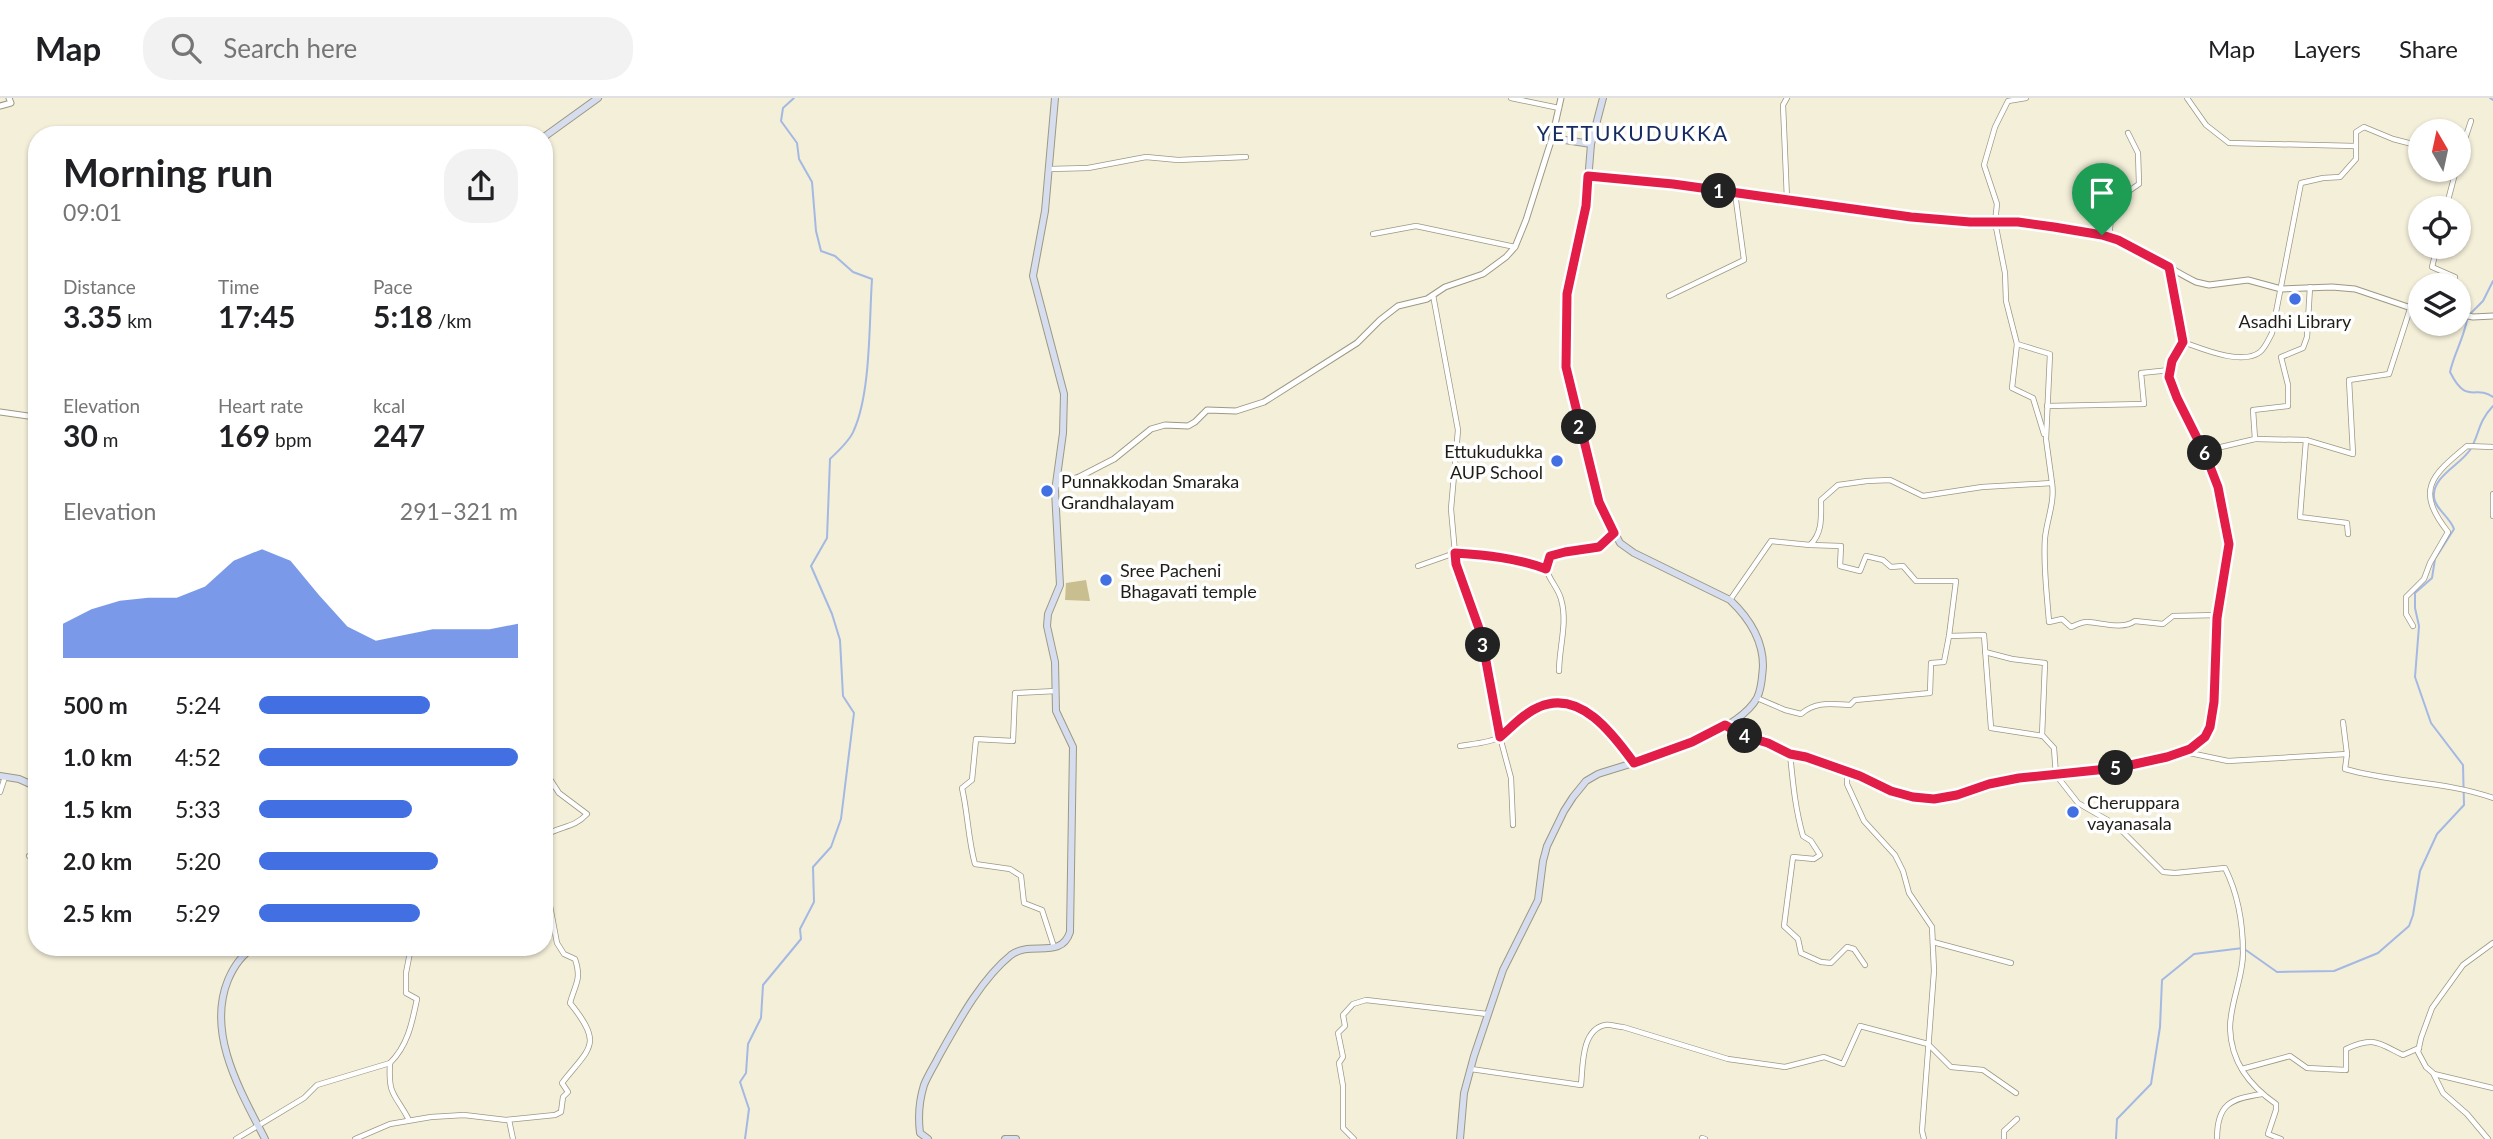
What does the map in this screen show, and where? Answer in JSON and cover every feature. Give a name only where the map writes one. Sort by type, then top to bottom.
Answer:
[{"type":"main road","points":[[553,130],[597,98]]},
{"type":"main road","points":[[928,1139],[920,1133],[918,1117],[925,1083],[964,1011],[1011,955],[1022,948],[1054,948],[1062,945],[1067,941],[1070,932],[1073,747],[1056,711],[1055,662],[1047,626],[1048,614],[1060,585],[1055,491],[1063,433],[1064,394],[1033,276],[1050,169],[1055,98]]},
{"type":"main road","points":[[1460,1139],[1464,1093],[1488,1014],[1503,970],[1538,900],[1547,846],[1563,811],[1586,781],[1598,774],[1692,742],[1748,710],[1757,698],[1762,679],[1763,662],[1759,641],[1741,610],[1730,600],[1634,553],[1620,543],[1599,502],[1566,367],[1567,294],[1586,206],[1591,144],[1603,98]]},
{"type":"main road","points":[[1552,138],[1591,144]]},
{"type":"main road","points":[[3,776],[28,784]]},
{"type":"main road","points":[[243,956],[230,974],[225,988],[220,1021],[227,1056],[265,1139]]},
{"type":"main road","points":[[1005,1139],[1016,1139]]},
{"type":"street","points":[[0,106],[10,103],[9,98]]},
{"type":"street","points":[[1511,98],[1559,107]]},
{"type":"street","points":[[1057,485],[1114,459],[1152,429],[1165,425],[1183,427],[1195,422],[1207,410],[1236,411],[1264,402],[1357,343],[1398,306],[1427,299],[1444,287],[1483,274],[1506,257],[1515,247],[1526,220],[1552,138],[1561,98]]},
{"type":"street","points":[[1787,98],[1783,105],[1787,199]]},
{"type":"street","points":[[2026,98],[2008,101],[1995,127],[1984,165],[1997,204],[1995,222],[2005,273],[2006,301],[2017,344],[2012,388],[2033,398],[2046,439],[2054,494],[2044,558],[2049,622],[2062,619],[2071,627],[2085,621],[2098,624],[2130,625],[2135,621],[2163,624],[2173,616],[2218,615]]},
{"type":"street","points":[[2187,98],[2206,125],[2229,143],[2355,145]]},
{"type":"street","points":[[2183,342],[2247,359],[2262,351],[2272,333],[2301,183],[2340,177],[2356,159],[2356,132],[2364,127],[2408,143]]},
{"type":"street","points":[[2109,237],[2113,202],[2140,184],[2138,153],[2128,133]]},
{"type":"street","points":[[1050,169],[1088,168],[1146,158],[1165,157],[1178,160],[1246,157]]},
{"type":"street","points":[[1588,176],[1787,199],[1911,217],[2018,222],[2109,237],[2149,255],[2196,282],[2209,285],[2248,280],[2281,289],[2355,289],[2381,296],[2408,308]]},
{"type":"street","points":[[1669,296],[1744,260],[1735,193]]},
{"type":"street","points":[[1373,234],[1416,226],[1515,247]]},
{"type":"street","points":[[2434,259],[2432,267],[2446,273]]},
{"type":"street","points":[[1725,725],[1744,736],[1847,772],[1891,791],[1934,799],[2019,778],[2096,768],[2117,768],[2184,752],[2205,737],[2210,727],[2214,702],[2218,615],[2229,544],[2218,487],[2169,377],[2183,342],[2169,267]]},
{"type":"street","points":[[2255,439],[2253,410],[2288,406],[2288,385],[2281,357],[2303,348],[2307,337],[2310,288]]},
{"type":"street","points":[[1433,295],[1458,430],[1451,509],[1456,564],[1481,634],[1500,737],[1511,778],[1513,825]]},
{"type":"street","points":[[2204,451],[2255,439],[2306,440],[2353,454],[2349,380],[2389,374],[2408,315]]},
{"type":"street","points":[[2471,317],[2493,316]]},
{"type":"street","points":[[2017,344],[2050,354],[2046,439]]},
{"type":"street","points":[[2048,406],[2144,404],[2141,373],[2170,370]]},
{"type":"street","points":[[0,412],[28,416]]},
{"type":"street","points":[[2306,440],[2300,517],[2347,523],[2348,534]]},
{"type":"street","points":[[2413,626],[2406,614],[2406,597],[2424,579],[2448,532],[2430,504],[2430,487],[2439,471],[2469,446],[2493,447]]},
{"type":"street","points":[[1800,545],[1810,545],[1815,541],[1821,525],[1821,500],[1838,485],[1890,480],[1923,496],[1982,487],[2052,483]]},
{"type":"street","points":[[2493,494],[2493,516]]},
{"type":"street","points":[[1559,671],[1564,611],[1560,595],[1550,581],[1546,569],[1550,556],[1599,547],[1614,533]]},
{"type":"street","points":[[1730,600],[1771,541],[1841,546],[1840,566],[1860,571],[1866,556],[1883,560],[1891,567],[1903,566],[1916,581],[1956,581],[1944,662],[1931,663],[1930,693],[1855,700],[1850,705],[1810,706],[1801,714],[1757,698]]},
{"type":"street","points":[[1419,566],[1455,553],[1506,557],[1546,569]]},
{"type":"street","points":[[1949,636],[1984,635],[1991,729],[2042,736],[2054,748],[2056,775],[2078,803],[2116,825],[2163,872],[2225,868],[2236,894],[2243,951],[2230,1027],[2235,1056],[2251,1085],[2276,1104],[2268,1134],[2281,1139]]},
{"type":"street","points":[[1985,652],[2045,663],[2042,736]]},
{"type":"street","points":[[1054,948],[1042,910],[1024,903],[1021,876],[1010,869],[975,864],[962,788],[972,779],[976,739],[1013,741],[1015,693],[1056,691]]},
{"type":"street","points":[[1460,746],[1500,737],[1537,708],[1562,703],[1584,710],[1613,734],[1634,763]]},
{"type":"street","points":[[2343,722],[2347,754],[2345,769],[2375,778],[2469,789],[2493,798]]},
{"type":"street","points":[[2184,752],[2228,761],[2347,754]]},
{"type":"street","points":[[1790,754],[1797,814],[1803,836],[1811,841],[1820,855],[1814,859],[1793,857],[1784,926],[1798,939],[1801,953],[1821,962],[1832,963],[1847,947],[1854,949],[1865,965]]},
{"type":"street","points":[[1847,772],[1847,784],[1864,821],[1895,855],[1909,893],[1932,927],[1934,971],[1923,1118],[1924,1139]]},
{"type":"street","points":[[0,792],[3,776]]},
{"type":"street","points":[[553,784],[559,793],[587,814],[579,824],[553,832]]},
{"type":"street","points":[[355,1139],[390,1124],[409,1120],[464,1115],[509,1120],[561,1112],[563,1097],[568,1092],[562,1083],[587,1053],[591,1039],[590,1032],[570,1003],[579,982],[575,959],[564,954],[557,943],[553,922]]},
{"type":"street","points":[[1933,942],[2011,963]]},
{"type":"street","points":[[2488,1139],[2467,1114],[2443,1093],[2418,1052],[2432,1008],[2463,965],[2493,943]]},
{"type":"street","points":[[236,1139],[304,1098],[317,1084],[390,1063],[400,1053],[411,1029],[417,999],[406,993],[409,956]]},
{"type":"street","points":[[1354,1139],[1343,1128],[1343,1086],[1339,1063],[1343,1057],[1338,1033],[1345,1026],[1343,1014],[1353,1004],[1366,1000],[1488,1014]]},
{"type":"street","points":[[1471,1069],[1581,1085],[1587,1040],[1593,1032],[1605,1025],[1623,1027],[1728,1059],[1785,1067],[1824,1058],[1843,1064],[1860,1026],[1928,1044],[1951,1067],[1983,1070],[2016,1093]]},
{"type":"street","points":[[2242,1069],[2290,1056],[2307,1068],[2346,1070],[2346,1049],[2359,1042],[2373,1040],[2403,1055],[2419,1048]]},
{"type":"street","points":[[390,1063],[389,1084],[395,1101],[403,1108],[409,1120]]},
{"type":"street","points":[[2433,1073],[2493,1088]]},
{"type":"street","points":[[2217,1139],[2217,1120],[2224,1107],[2245,1097],[2262,1094]]},
{"type":"street","points":[[2004,1139],[2004,1130],[2017,1119]]},
{"type":"street","points":[[509,1120],[513,1139]]},
{"type":"shaded area","points":[[1086,580],[1090,601],[1065,600],[1066,583]]},
{"type":"waterway","points":[[745,1139],[749,1109],[740,1082],[746,1073],[748,1044],[761,1018],[763,985],[801,939],[800,929],[814,902],[813,867],[831,847],[841,819],[854,713],[843,696],[840,640],[811,566],[827,538],[830,459],[852,434],[864,396],[872,279],[853,272],[835,256],[821,251],[816,231],[812,182],[799,159],[797,143],[781,121],[783,108],[794,98]]},
{"type":"waterway","points":[[2471,313],[2483,301],[2493,281]]},
{"type":"waterway","points":[[2462,336],[2450,372],[2466,391],[2481,392],[2493,397]]},
{"type":"waterway","points":[[2116,1139],[2117,1119],[2151,1084],[2160,1027],[2162,980],[2194,954],[2243,948],[2277,972],[2334,971],[2378,953],[2409,926],[2420,871],[2437,834],[2464,805],[2463,765],[2431,723],[2415,677],[2419,626],[2415,593],[2432,578],[2435,559],[2454,529],[2435,501],[2437,483],[2470,450],[2484,418],[2493,406]]},
{"type":"place","name":"Asadhi Library","points":[[2295,299]]},
{"type":"place","name":"Ettukudukka AUP School","points":[[1557,461]]},
{"type":"place","name":"Punnakkodan Smaraka Grandhalayam","points":[[1047,491]]},
{"type":"place","name":"Sree Pacheni Bhagavati temple","points":[[1106,580]]},
{"type":"place","name":"Cheruppara vayanasala","points":[[2073,812]]},
{"type":"district","name":"YETTUKUDUKKA","points":[[1633,132]]},
{"type":"route","points":[[1588,176],[1673,184],[1911,217],[1970,222],[2018,222],[2102,235],[2118,240],[2169,267],[2176,316],[2183,342],[2172,361],[2169,377],[2218,487],[2229,553],[2217,618],[2214,702],[2210,727],[2205,737],[2190,749],[2167,757],[2117,768],[2096,768],[2019,778],[1934,799],[1891,791],[1860,776],[1744,736],[1725,725],[1692,742],[1634,763],[1613,734],[1584,710],[1562,703],[1537,708],[1500,737],[1481,634],[1456,564],[1455,553],[1506,557],[1546,569],[1550,556],[1599,547],[1614,533],[1599,502],[1566,367],[1567,294],[1586,206],[1588,176]]}]
